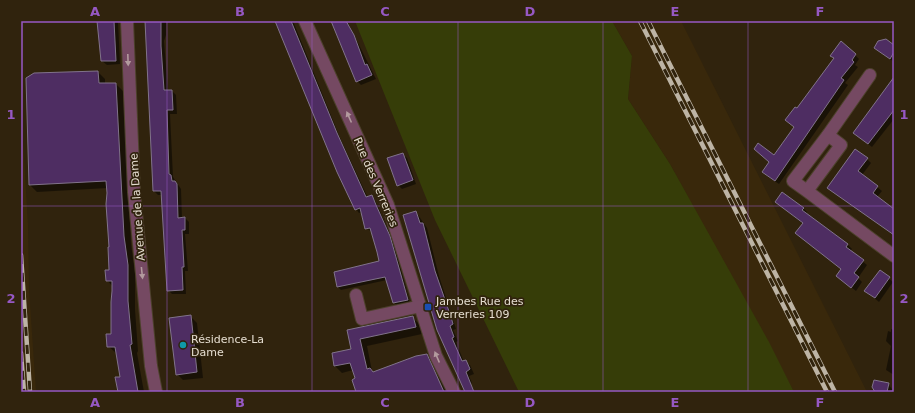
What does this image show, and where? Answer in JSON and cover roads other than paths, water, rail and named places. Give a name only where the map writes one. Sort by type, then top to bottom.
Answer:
[{"type":"street","name":"Avenue de la Dame","points":[[127,21],[134,192],[151,366],[156,392]]},
{"type":"street","name":"Rue des Verreries","points":[[305,21],[388,205],[436,356],[454,392]]},
{"type":"street","points":[[870,75],[828,135],[793,180],[894,256]]},
{"type":"street","points":[[807,191],[842,145],[828,135]]},
{"type":"street","points":[[356,295],[362,319],[421,306]]},
{"type":"railway","points":[[640,21],[827,392]]},
{"type":"railway","points":[[648,21],[835,392]]},
{"type":"railway","points":[[21,255],[30,392]]},
{"type":"railway","points":[[21,353],[24,392]]},
{"type":"place","name":"Jambes Rue des Verreries 109","points":[[428,307]]},
{"type":"place","name":"Résidence-La Dame","points":[[183,345]]}]
